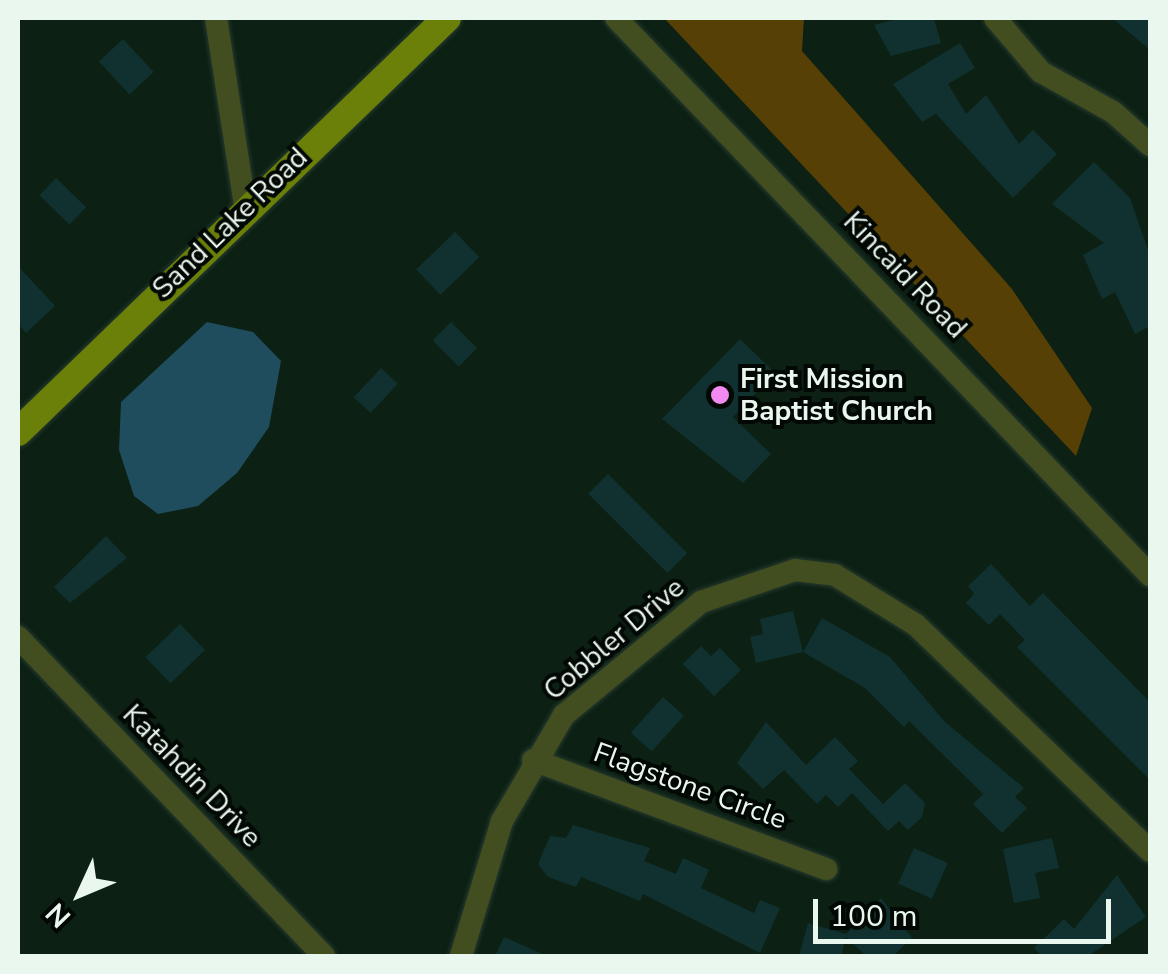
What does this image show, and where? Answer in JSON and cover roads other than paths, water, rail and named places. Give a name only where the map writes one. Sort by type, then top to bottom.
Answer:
[{"type":"main road","name":"Sand Lake Road","points":[[20,425],[245,206],[447,18]]},
{"type":"street","points":[[216,18],[245,206]]},
{"type":"street","name":"Kincaid Road","points":[[616,18],[1150,574]]},
{"type":"street","points":[[995,18],[1040,72],[1113,112],[1150,145]]},
{"type":"street","name":"Cobbler Drive","points":[[460,956],[502,821],[533,760],[564,714],[701,602],[762,575],[835,575],[916,624],[1150,851]]},
{"type":"street","name":"Katahdin Drive","points":[[18,637],[324,956]]},
{"type":"street","name":"Flagstone Circle","points":[[533,760],[826,869]]},
{"type":"water","points":[[207,322],[253,332],[281,361],[269,427],[237,473],[198,506],[158,514],[134,496],[119,450],[121,402]]},
{"type":"place","name":"First Mission Baptist Church","points":[[720,395]]}]
